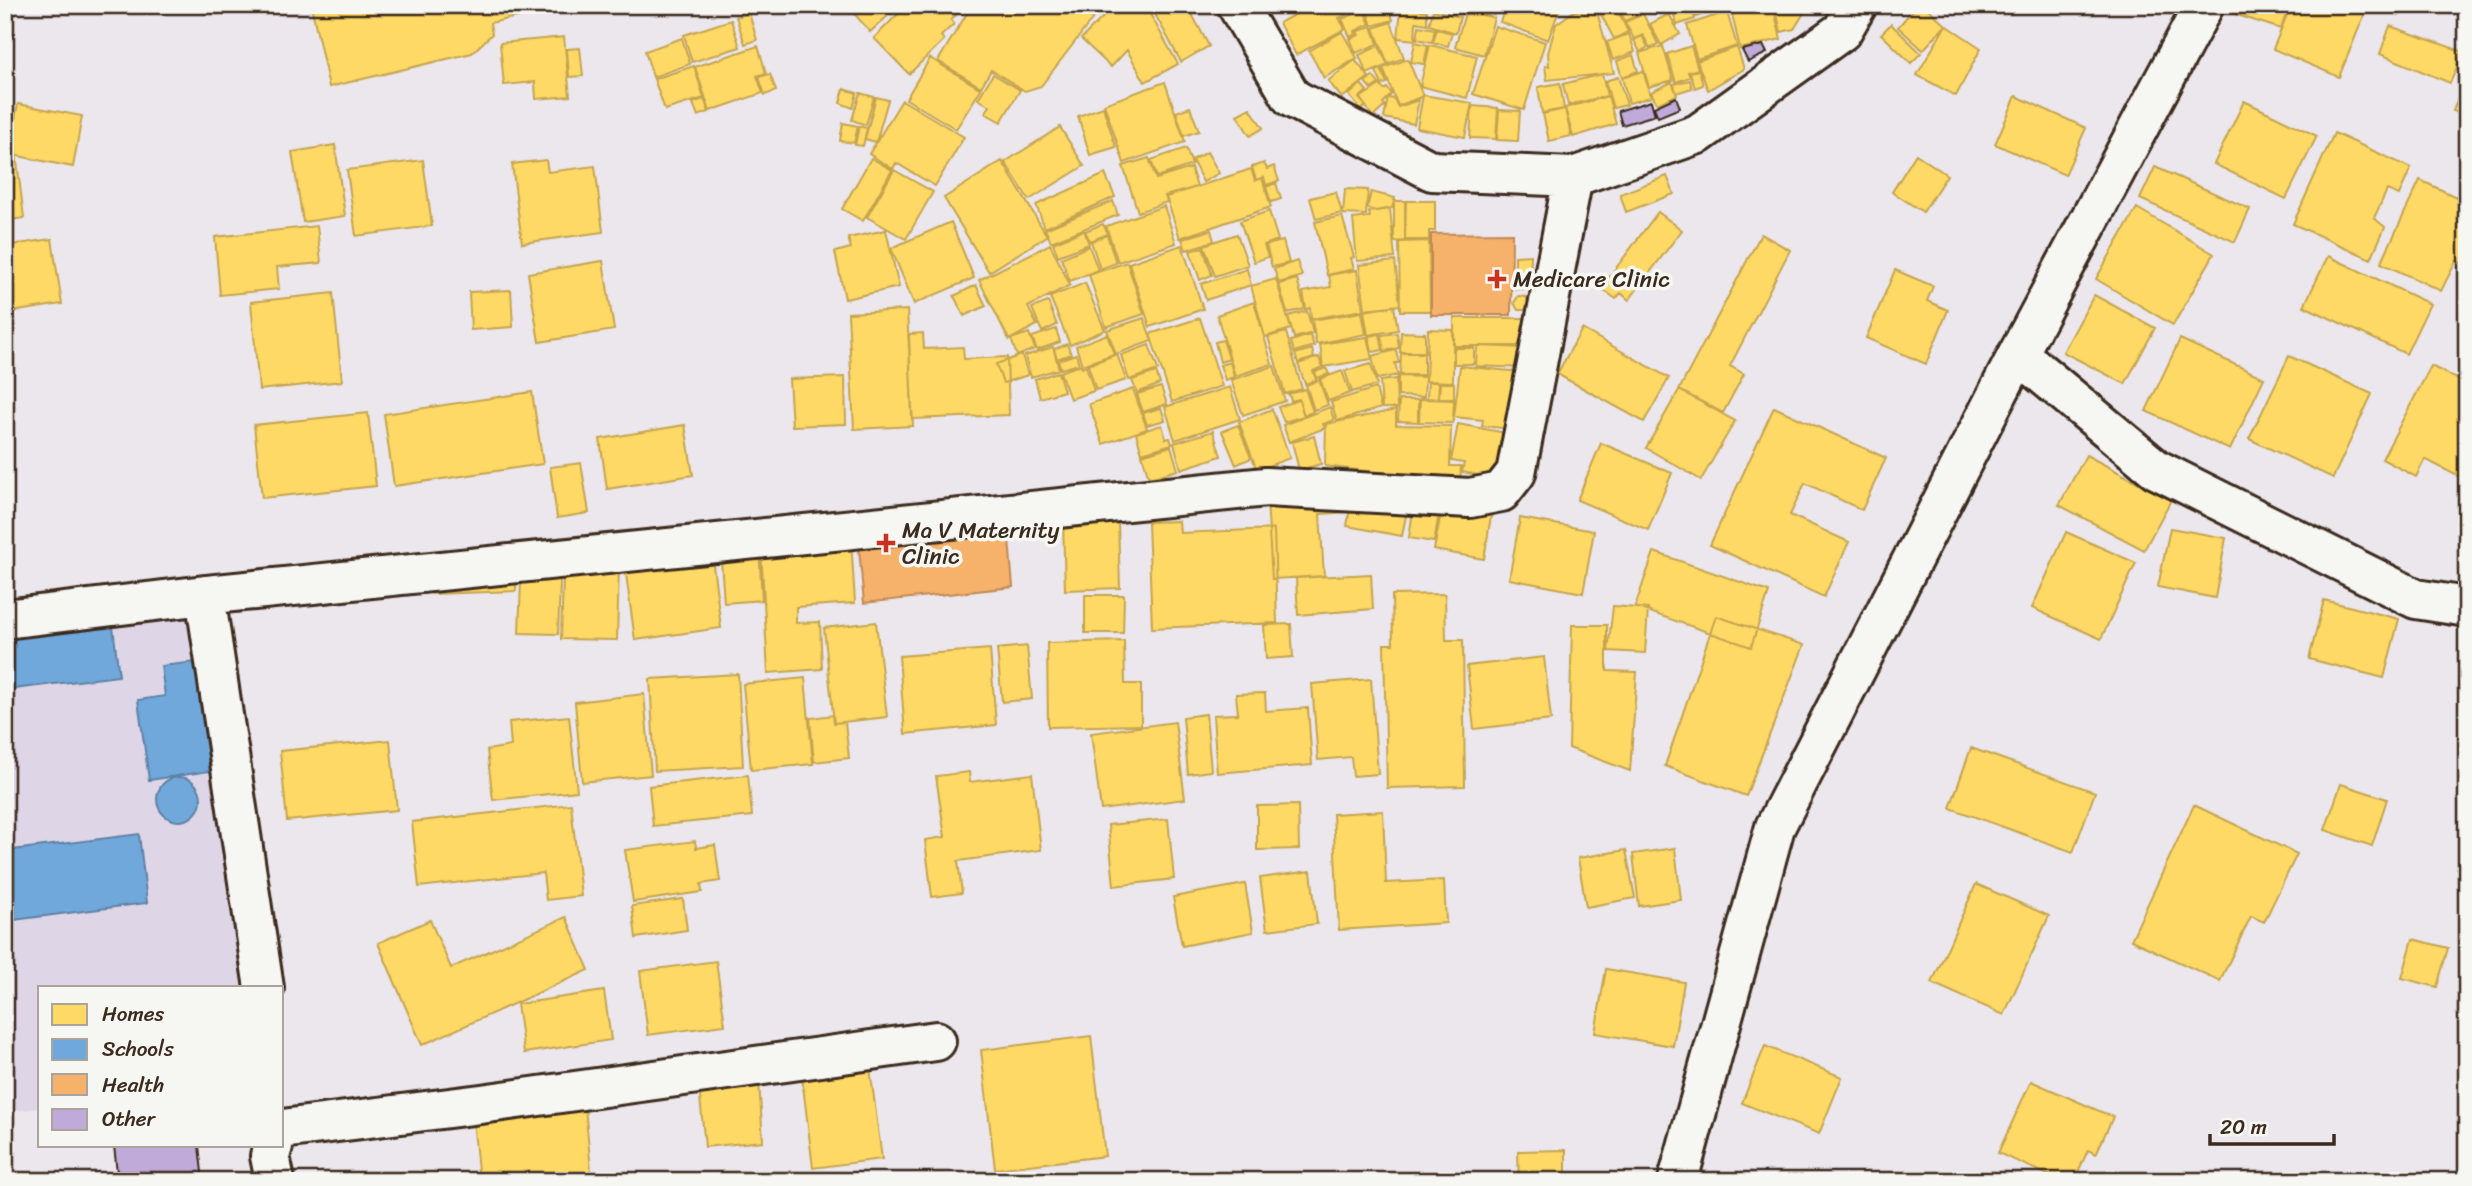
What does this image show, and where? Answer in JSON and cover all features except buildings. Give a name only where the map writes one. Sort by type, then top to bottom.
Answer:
[{"type":"street","points":[[1237,5],[1292,97],[1432,171],[1573,177],[1698,134],[1842,31],[1857,5]]},
{"type":"street","points":[[1678,1180],[1775,827],[2018,354],[2204,5]]},
{"type":"street","points":[[5,619],[205,595],[1266,487],[1470,498],[1501,492],[1516,473],[1573,177]]},
{"type":"street","points":[[2018,354],[2156,469],[2416,599],[2467,607]]},
{"type":"street","points":[[205,595],[264,986]]},
{"type":"street","points":[[284,1129],[936,1041]]},
{"type":"street","points":[[272,1148],[270,1156],[275,1181]]},
{"type":"shaded area","points":[[189,590],[243,986],[38,986],[38,1108],[5,1112],[5,613]]},
{"type":"place","name":"Medicare Clinic","points":[[1497,279]]},
{"type":"place","name":"Ma V Maternity Clinic","points":[[886,543]]}]
